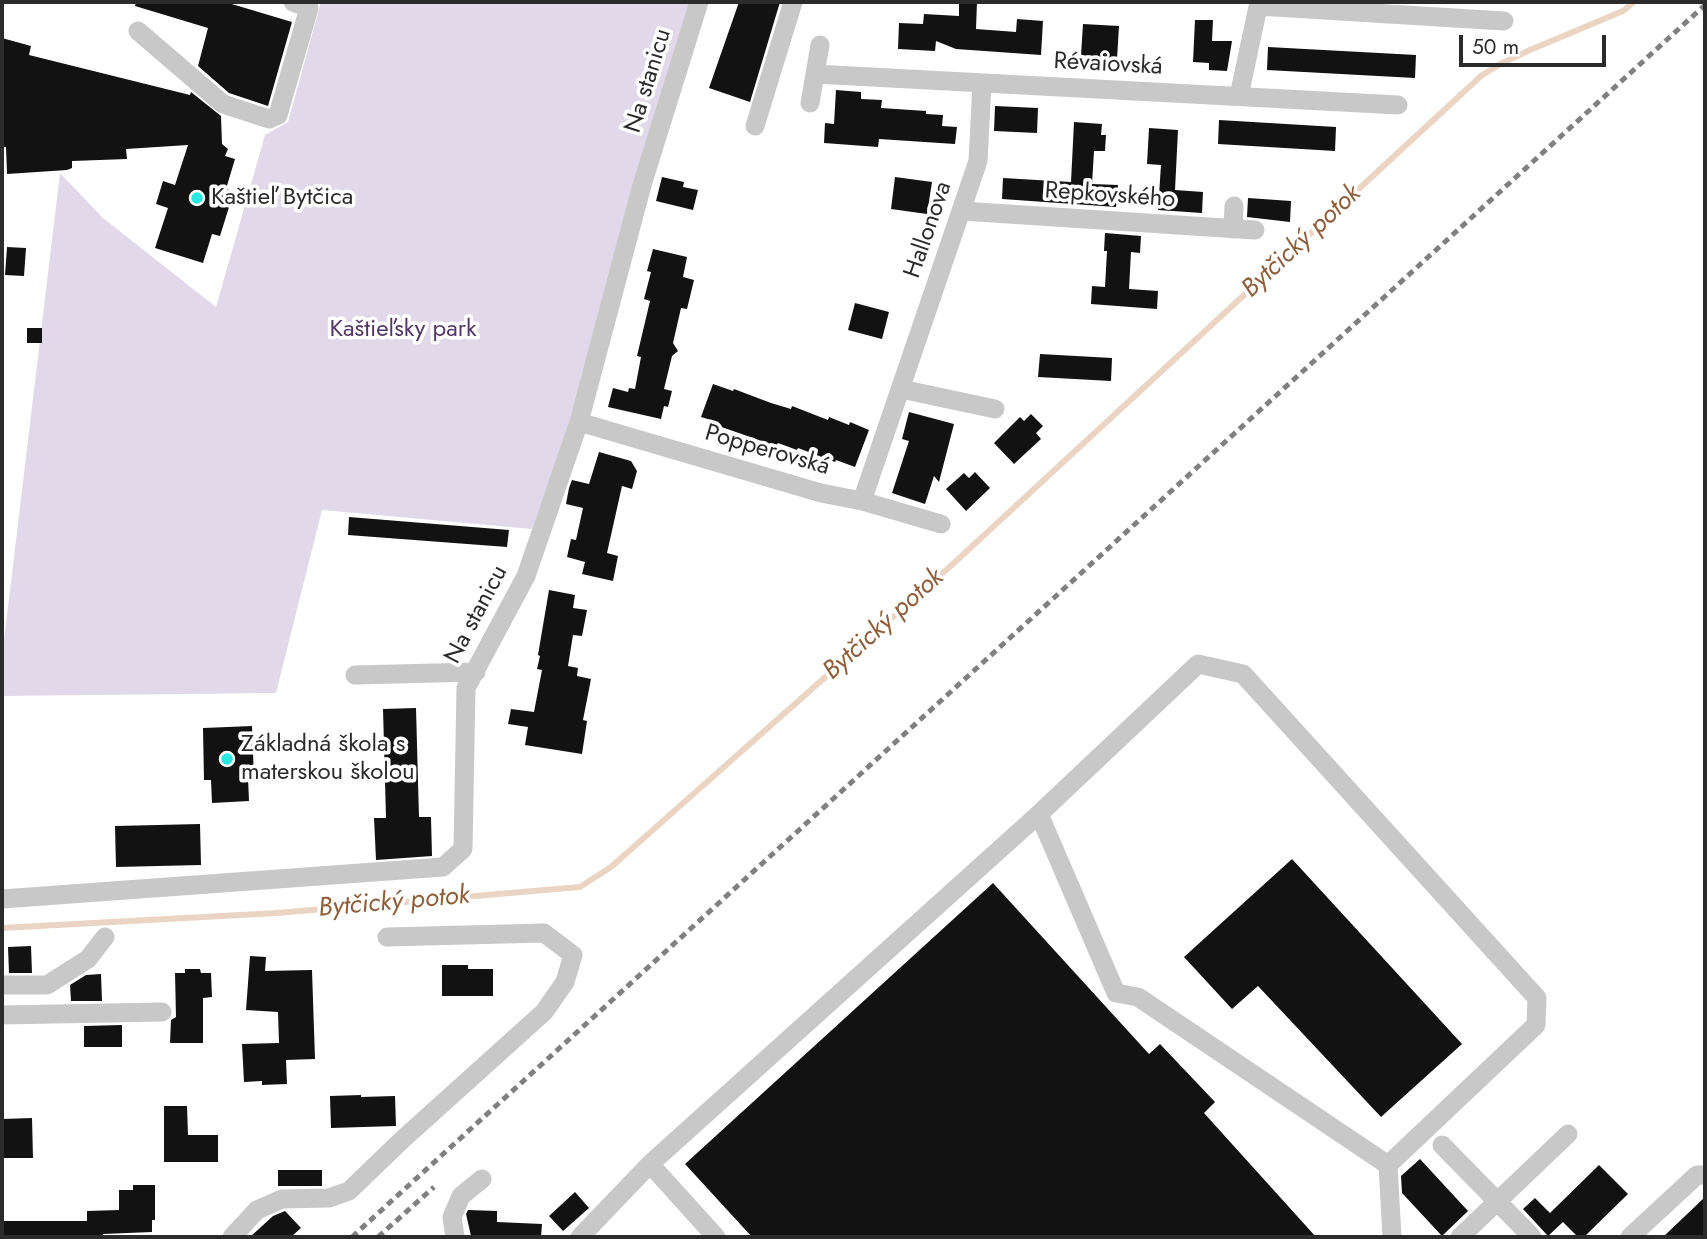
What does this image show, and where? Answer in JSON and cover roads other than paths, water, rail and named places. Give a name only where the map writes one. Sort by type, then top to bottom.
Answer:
[{"type":"street","points":[[138,31],[223,104],[269,119],[278,115],[309,8],[293,2]]},
{"type":"street","name":"Na stanicu","points":[[2,899],[443,866],[463,849],[466,688],[526,576],[579,422],[642,185],[699,2]]},
{"type":"street","points":[[755,126],[793,2]]},
{"type":"street","points":[[1239,96],[1259,4],[1504,21]]},
{"type":"street","points":[[810,103],[820,45]]},
{"type":"street","name":"Révaiovská","points":[[815,74],[1398,105]]},
{"type":"street","name":"Hallonova","points":[[862,501],[978,161],[982,83]]},
{"type":"street","points":[[1233,229],[1234,206]]},
{"type":"street","name":"Repkovského","points":[[962,211],[1255,230]]},
{"type":"street","points":[[901,389],[995,409]]},
{"type":"street","name":"Popperovská","points":[[579,422],[941,524]]},
{"type":"street","points":[[580,1237],[650,1164],[1039,814],[1198,664],[1243,674],[1537,998],[1536,1026],[1388,1165],[1392,1237]]},
{"type":"street","points":[[355,675],[476,672]]},
{"type":"street","points":[[1039,814],[1116,993],[1138,997],[1388,1165]]},
{"type":"street","points":[[232,1237],[257,1210],[282,1199],[329,1198],[349,1191],[544,1012],[565,982],[573,955],[544,933],[387,937]]},
{"type":"street","points":[[2,985],[47,985],[88,959],[106,937]]},
{"type":"street","points":[[2,1015],[162,1012]]},
{"type":"street","points":[[1460,1237],[1568,1134]]},
{"type":"street","points":[[1442,1145],[1532,1237]]},
{"type":"street","points":[[650,1164],[712,1236]]},
{"type":"street","points":[[1630,1237],[1697,1175],[1705,1175]]},
{"type":"street","points":[[455,1237],[452,1217],[461,1196],[482,1179]]},
{"type":"waterway","name":"Bytčický potok","points":[[2,928],[277,913],[580,887],[611,867],[954,563],[1481,76],[1530,50],[1623,11],[1634,2]]},
{"type":"railway","points":[[352,1237],[1705,5]]},
{"type":"railway","points":[[378,1237],[434,1187]]},
{"type":"place","name":"Kaštieľ Bytčica","points":[[197,198]]},
{"type":"place","name":"Základná škola s materskou školou","points":[[227,759]]},
{"type":"park label","name":"Kaštieľsky park","points":[[403,330]]}]
